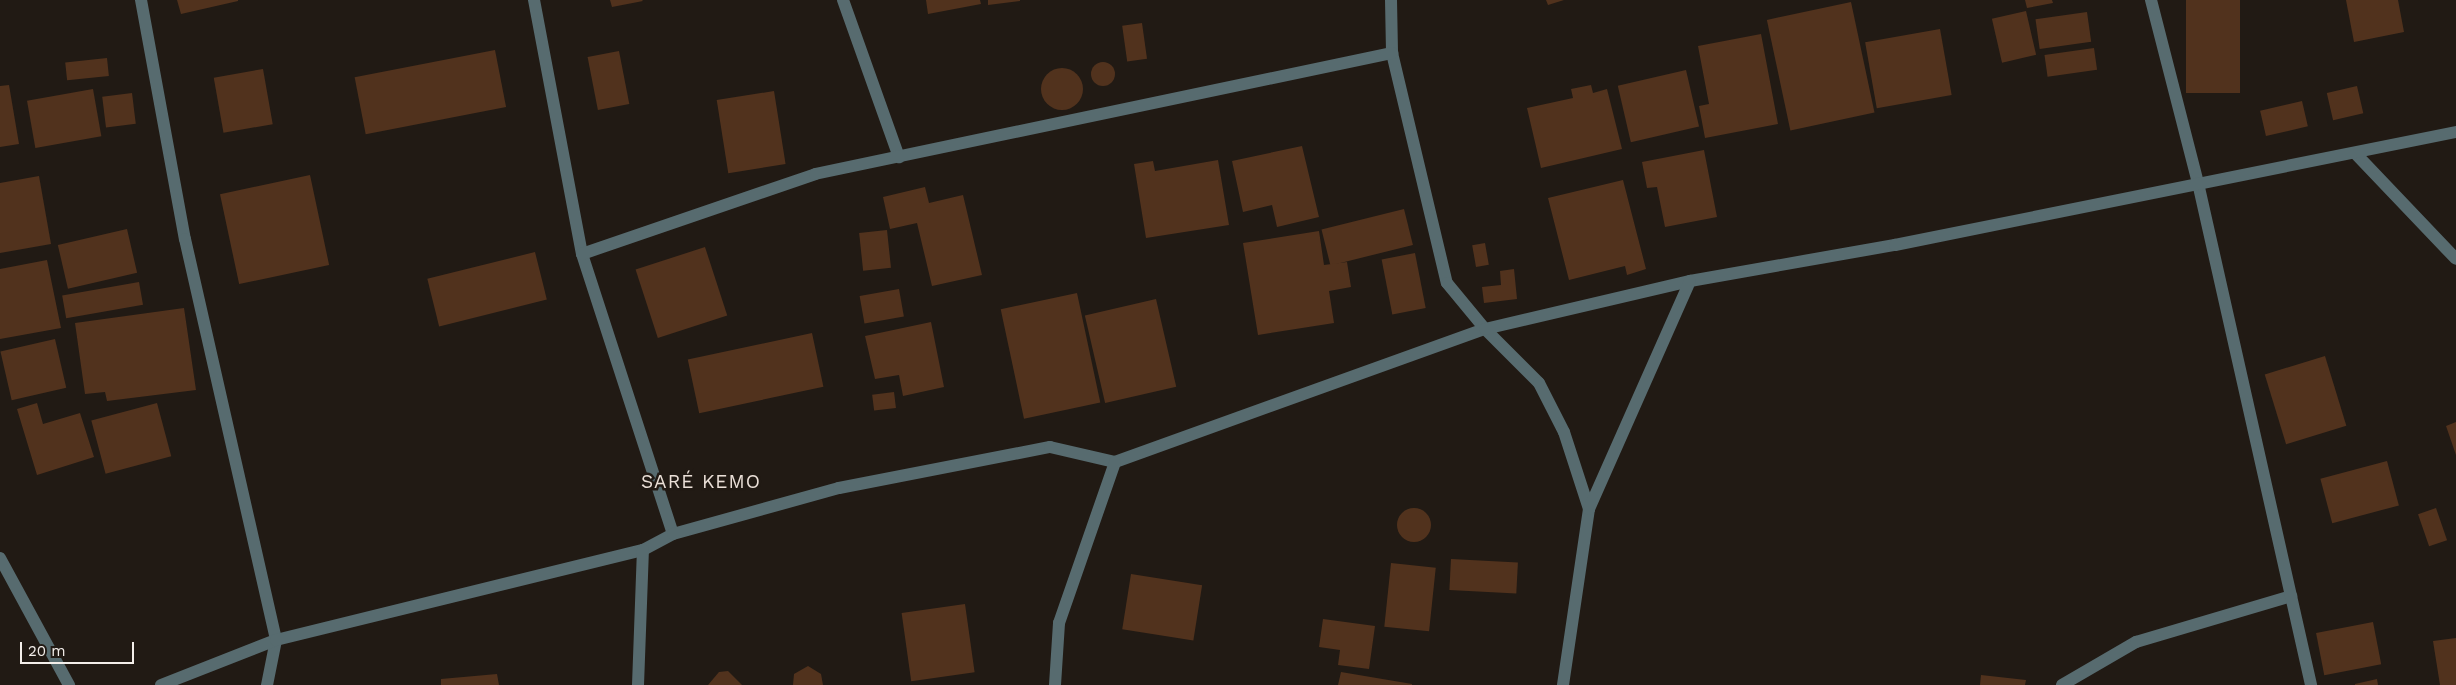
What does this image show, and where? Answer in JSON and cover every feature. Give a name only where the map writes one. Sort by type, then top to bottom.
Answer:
[{"type":"street","points":[[141,0],[186,239],[276,640],[267,685]]},
{"type":"street","points":[[534,0],[582,254],[673,534]]},
{"type":"street","points":[[843,0],[899,157]]},
{"type":"street","points":[[1391,0],[1392,53],[1447,283],[1484,330],[1539,383],[1564,432],[1589,509]]},
{"type":"street","points":[[2151,0],[2198,183],[2311,685]]},
{"type":"street","points":[[582,254],[815,174],[1392,53]]},
{"type":"street","points":[[161,685],[276,640],[643,550],[673,534],[839,488],[1050,447],[1115,462],[1484,330],[1690,281],[2456,132]]},
{"type":"street","points":[[2355,153],[2456,259]]},
{"type":"street","points":[[1563,685],[1589,509],[1690,281]]},
{"type":"street","points":[[1055,685],[1060,623],[1115,462]]},
{"type":"street","points":[[638,685],[643,550]]},
{"type":"street","points":[[0,558],[69,685]]},
{"type":"street","points":[[2062,685],[2136,642],[2290,596]]},
{"type":"building","points":[[177,0],[238,0],[238,1],[181,14]]},
{"type":"building","points":[[610,0],[642,0],[643,1],[612,7]]},
{"type":"building","points":[[926,0],[980,0],[981,4],[928,14]]},
{"type":"building","points":[[988,0],[1020,0],[1020,1],[988,5]]},
{"type":"building","points":[[1546,0],[1564,0],[1548,5]]},
{"type":"building","points":[[2025,0],[2052,0],[2053,3],[2027,8]]},
{"type":"building","points":[[2186,0],[2240,0],[2240,93],[2186,93]]},
{"type":"building","points":[[2346,0],[2398,0],[2404,32],[2354,42]]},
{"type":"building","points":[[1851,2],[1874,113],[1790,130],[1767,20]]},
{"type":"building","points":[[2026,11],[2036,55],[2002,63],[1992,19]]},
{"type":"building","points":[[2087,12],[2091,42],[2040,49],[2036,19]]},
{"type":"building","points":[[1142,23],[1147,59],[1127,61],[1122,26]]},
{"type":"building","points":[[1940,29],[1952,95],[1877,108],[1865,42]]},
{"type":"building","points":[[1761,34],[1778,124],[1705,138],[1699,106],[1709,104],[1698,46]]},
{"type":"building","points":[[2094,48],[2097,70],[2048,77],[2044,55]]},
{"type":"building","points":[[495,50],[506,107],[366,134],[355,77]]},
{"type":"building","points":[[619,51],[629,104],[598,110],[588,57]]},
{"type":"building","points":[[107,58],[109,76],[67,80],[65,62]]},
{"type":"building","points":[[1103,62],[1112,65],[1115,74],[1112,83],[1103,86],[1094,83],[1091,74],[1094,65]]},
{"type":"building","points":[[1062,68],[1077,74],[1083,89],[1077,104],[1062,110],[1047,104],[1041,89],[1047,74]]},
{"type":"building","points":[[263,69],[273,124],[223,133],[214,78]]},
{"type":"building","points":[[1686,70],[1699,127],[1631,142],[1618,86]]},
{"type":"building","points":[[9,85],[19,144],[0,147],[0,86]]},
{"type":"building","points":[[1591,85],[1593,93],[1607,89],[1622,149],[1541,168],[1527,108],[1573,98],[1571,89]]},
{"type":"building","points":[[2357,86],[2363,113],[2333,120],[2327,93]]},
{"type":"building","points":[[93,89],[101,136],[35,148],[27,101]]},
{"type":"building","points":[[774,91],[786,164],[728,173],[717,100]]},
{"type":"building","points":[[132,93],[136,124],[106,127],[102,97]]},
{"type":"building","points":[[2302,101],[2308,126],[2266,136],[2260,111]]},
{"type":"building","points":[[1302,146],[1319,217],[1277,227],[1272,205],[1243,212],[1232,161]]},
{"type":"building","points":[[1704,150],[1717,217],[1665,227],[1657,187],[1647,188],[1642,162]]},
{"type":"building","points":[[1218,160],[1229,225],[1146,238],[1134,164],[1153,161],[1155,171]]},
{"type":"building","points":[[310,175],[329,265],[239,284],[220,194]]},
{"type":"building","points":[[39,176],[51,244],[0,253],[0,183]]},
{"type":"building","points":[[1623,180],[1646,269],[1627,275],[1625,266],[1569,280],[1548,198]]},
{"type":"building","points":[[925,187],[929,203],[963,195],[982,275],[932,286],[917,223],[890,229],[883,197]]},
{"type":"building","points":[[1404,209],[1413,245],[1330,265],[1322,230]]},
{"type":"building","points":[[127,229],[137,273],[68,289],[58,245]]},
{"type":"building","points":[[887,230],[891,268],[863,271],[859,233]]},
{"type":"building","points":[[1319,231],[1324,265],[1347,262],[1351,287],[1329,291],[1334,323],[1258,335],[1243,243]]},
{"type":"building","points":[[1485,243],[1489,265],[1476,267],[1472,245]]},
{"type":"building","points":[[705,247],[727,315],[658,338],[636,270]]},
{"type":"building","points":[[535,252],[547,300],[439,326],[427,279]]},
{"type":"building","points":[[1415,253],[1426,308],[1392,314],[1382,259]]},
{"type":"building","points":[[47,260],[61,328],[0,339],[0,269]]},
{"type":"building","points":[[1514,269],[1517,299],[1484,303],[1482,287],[1501,285],[1500,271]]},
{"type":"building","points":[[139,282],[143,305],[66,318],[62,296]]},
{"type":"building","points":[[899,289],[904,317],[864,324],[860,296]]},
{"type":"building","points":[[1077,293],[1100,403],[1024,419],[1001,309]]},
{"type":"building","points":[[1156,299],[1176,387],[1105,403],[1085,315]]},
{"type":"building","points":[[184,308],[196,390],[107,401],[105,392],[85,394],[75,323]]},
{"type":"building","points":[[931,322],[944,387],[903,396],[899,375],[875,379],[865,336]]},
{"type":"building","points":[[812,333],[823,387],[699,413],[688,359]]},
{"type":"building","points":[[55,339],[66,388],[12,400],[0,352]]},
{"type":"building","points":[[2325,356],[2346,426],[2286,444],[2265,374]]},
{"type":"building","points":[[894,392],[896,408],[874,411],[872,395]]},
{"type":"building","points":[[37,403],[43,424],[80,413],[94,457],[37,475],[17,409]]},
{"type":"building","points":[[157,403],[171,456],[106,474],[91,421]]},
{"type":"building","points":[[2456,422],[2456,455],[2446,426]]},
{"type":"building","points":[[2387,461],[2399,505],[2332,523],[2320,479]]},
{"type":"building","points":[[1414,508],[1426,513],[1431,525],[1426,537],[1414,542],[1402,537],[1397,525],[1402,513]]},
{"type":"building","points":[[2436,508],[2447,540],[2429,546],[2418,514]]},
{"type":"building","points":[[1451,559],[1518,563],[1516,593],[1449,590]]},
{"type":"building","points":[[1391,563],[1436,568],[1429,631],[1384,627]]},
{"type":"building","points":[[1131,574],[1202,585],[1193,641],[1122,629]]},
{"type":"building","points":[[965,604],[975,672],[911,681],[902,613]]},
{"type":"building","points":[[1323,619],[1375,626],[1369,669],[1338,665],[1340,650],[1319,647]]},
{"type":"building","points":[[2373,622],[2381,664],[2324,675],[2316,633]]},
{"type":"building","points":[[2456,638],[2456,685],[2440,685],[2433,641]]},
{"type":"building","points":[[808,666],[821,674],[823,685],[793,685],[794,674]]},
{"type":"building","points":[[728,671],[742,685],[708,685],[719,672]]},
{"type":"building","points":[[1341,672],[1412,684],[1412,685],[1338,685]]},
{"type":"building","points":[[497,674],[499,685],[441,685],[441,679]]},
{"type":"building","points":[[1981,675],[2026,680],[2025,685],[1980,685]]},
{"type":"building","points":[[2377,679],[2378,685],[2355,685],[2355,684]]},
{"type":"district","name":"SARÉ KEMO","points":[[701,482]]}]
